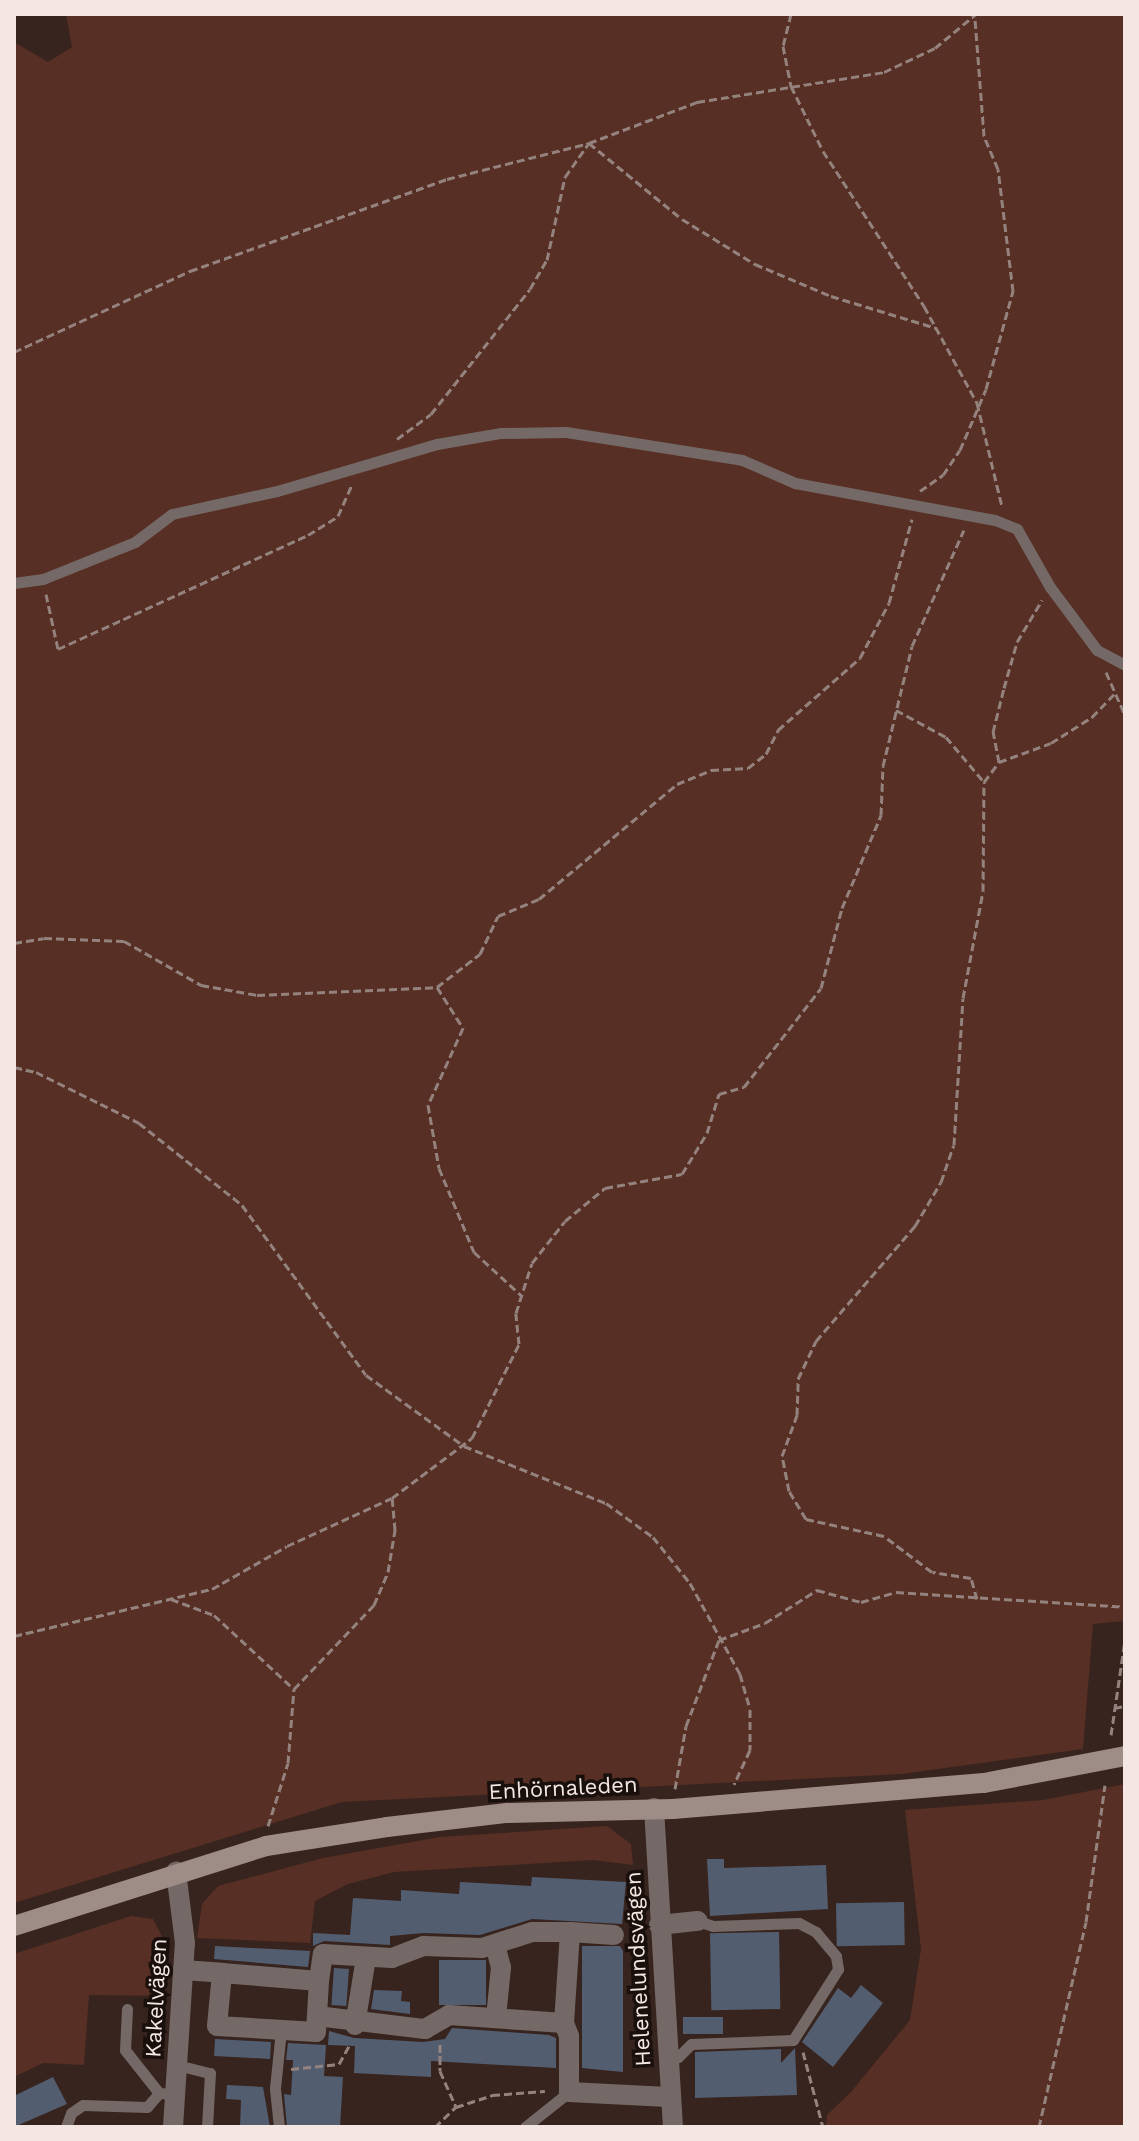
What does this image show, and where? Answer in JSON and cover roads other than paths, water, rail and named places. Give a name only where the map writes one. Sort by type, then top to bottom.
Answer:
[{"type":"street","name":"Enhörnaleden","points":[[14,1926],[176,1872],[266,1846],[507,1813],[724,1806],[984,1783],[1125,1756]]},
{"type":"street","name":"Helenelundsvägen","points":[[664,1809],[659,1925],[668,2097],[673,2127]]},
{"type":"street","name":"Kakelvägen","points":[[173,2127],[167,2094],[177,2065],[183,1970],[176,1872]]},
{"type":"street","points":[[659,1925],[698,1921]]},
{"type":"street","points":[[222,1973],[217,2026],[316,2032],[323,1954],[392,1958],[424,1946],[495,1945],[532,1932],[614,1935]]},
{"type":"street","points":[[570,1932],[564,2023],[569,2036],[569,2092],[668,2097]]},
{"type":"street","points":[[495,1945],[501,1967],[496,2018]]},
{"type":"street","points":[[355,2025],[366,1958]]},
{"type":"street","points":[[183,1970],[319,1981]]},
{"type":"street","points":[[317,2016],[349,2017],[355,2025],[425,2029],[449,2015],[564,2023]]},
{"type":"lane","points":[[14,583],[43,579],[135,542],[172,514],[463,440],[566,432],[742,460],[795,483],[970,516],[1017,529],[1050,587],[1097,650],[1125,665]]},
{"type":"lane","points":[[666,2060],[678,2057],[691,2044],[793,2040],[833,1983],[836,1956],[816,1932],[799,1923],[713,1926],[698,1921]]},
{"type":"lane","points":[[66,2127],[71,2113],[83,2105],[147,2107],[167,2094],[125,2050],[127,2009]]},
{"type":"lane","points":[[279,2127],[275,2088],[281,2030]]},
{"type":"lane","points":[[177,2065],[210,2073],[207,2127]]},
{"type":"lane","points":[[525,2127],[569,2092]]}]
